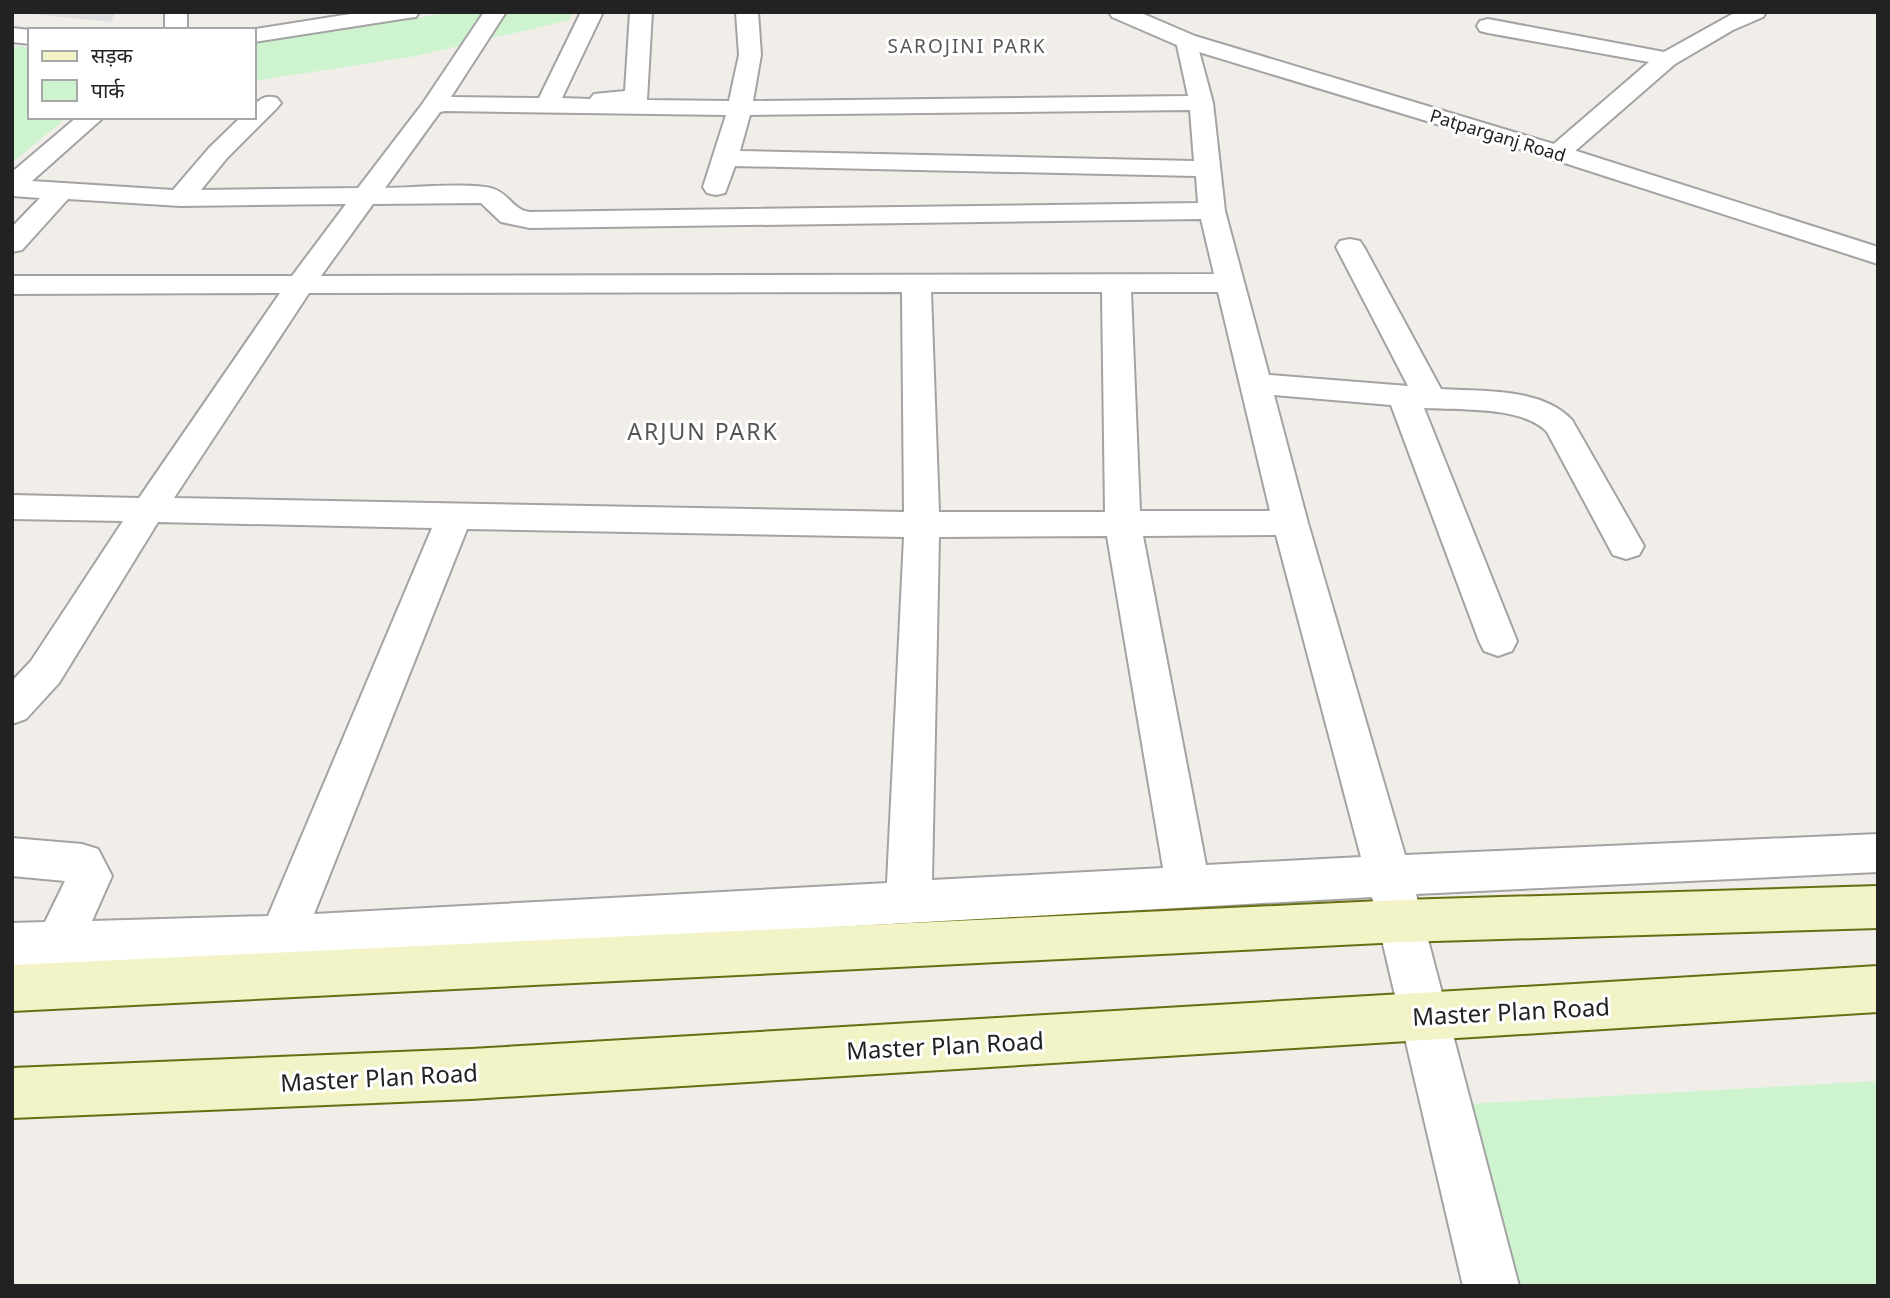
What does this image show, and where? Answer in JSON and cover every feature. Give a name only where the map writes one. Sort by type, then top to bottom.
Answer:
[{"type":"main road","points":[[25,987],[1401,921],[1878,908]]},
{"type":"main road","name":"Master Plan Road","points":[[12,1093],[471,1074],[1878,989]]},
{"type":"street","points":[[256,35],[320,19],[408,12]]},
{"type":"street","points":[[12,708],[45,672],[149,509],[301,283],[432,107],[495,12]]},
{"type":"street","points":[[547,106],[592,12]]},
{"type":"street","points":[[596,106],[603,98],[636,98],[642,12]]},
{"type":"street","points":[[716,187],[740,108],[750,55],[747,12]]},
{"type":"street","name":"Patparganj Road","points":[[1120,12],[1187,41],[1558,153],[1878,256]]},
{"type":"street","points":[[1558,153],[1667,59],[1725,25],[1755,12]]},
{"type":"street","points":[[1488,26],[1667,59]]},
{"type":"street","points":[[1187,41],[1201,103],[1212,211],[1290,523],[1426,1016],[1491,1286]]},
{"type":"street","points":[[256,116],[269,103]]},
{"type":"street","points":[[432,107],[444,104],[740,108],[1201,103]]},
{"type":"street","points":[[12,186],[90,119]]},
{"type":"street","points":[[180,198],[218,153],[253,119]]},
{"type":"street","points":[[725,158],[1208,169]]},
{"type":"street","points":[[12,186],[60,192],[180,198],[485,195],[491,197],[507,216],[530,220],[1212,211]]},
{"type":"street","points":[[12,244],[60,192]]},
{"type":"street","points":[[1350,247],[1417,397],[1498,641]]},
{"type":"street","points":[[909,901],[922,524],[916,283]]},
{"type":"street","points":[[1116,283],[1123,524],[1188,886]]},
{"type":"street","points":[[12,285],[1231,283]]},
{"type":"street","points":[[1255,384],[1517,405],[1549,415],[1560,427],[1626,546]]},
{"type":"street","points":[[12,507],[730,523],[1290,523]]},
{"type":"street","points":[[282,937],[455,516]]},
{"type":"street","points":[[12,944],[282,937],[1188,886],[1878,853]]},
{"type":"street","points":[[12,857],[82,863],[90,876],[57,943],[25,987]]},
{"type":"shaded area","points":[[12,12],[115,12],[111,22]]},
{"type":"green space","points":[[456,12],[571,12],[570,20],[416,56],[256,81],[256,42]]},
{"type":"green space","points":[[12,46],[28,47],[28,119],[65,119],[12,163]]},
{"type":"green space","points":[[1878,1081],[1878,1286],[1492,1286],[1448,1105]]},
{"type":"district","name":"SAROJINI PARK","points":[[967,46]]},
{"type":"district","name":"ARJUN PARK","points":[[703,431]]}]
